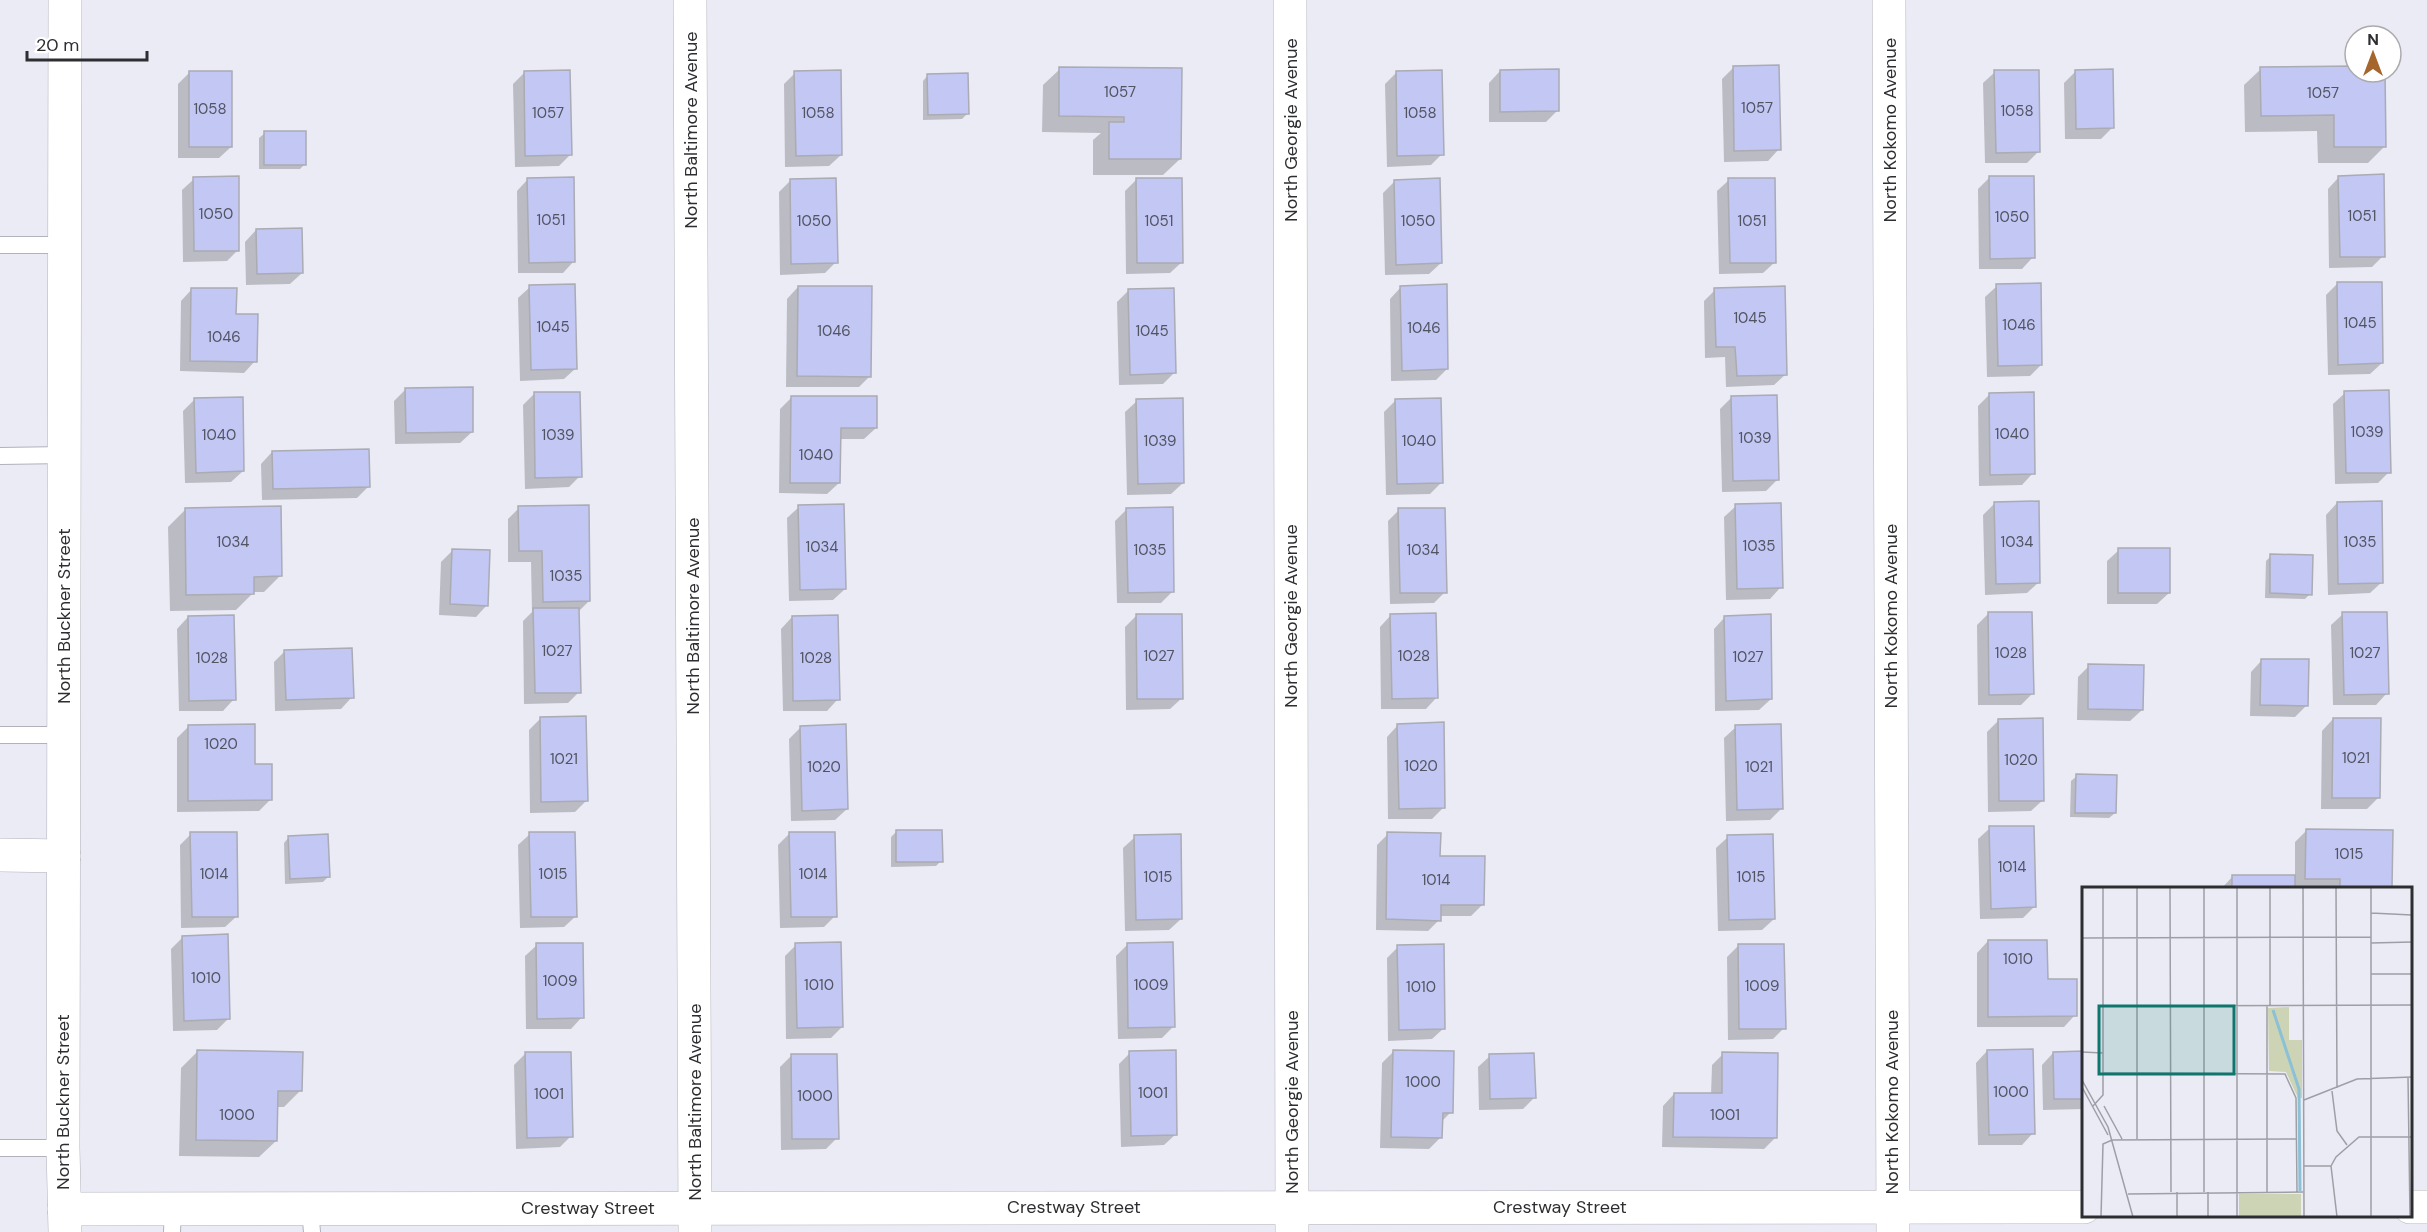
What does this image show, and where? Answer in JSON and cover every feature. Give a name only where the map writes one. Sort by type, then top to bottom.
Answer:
[{"type":"street","name":"North Buckner Street","points":[[64,1220],[65,0]]},
{"type":"street","name":"North Baltimore Avenue","points":[[690,0],[695,1220]]},
{"type":"street","name":"North Georgie Avenue","points":[[1290,0],[1292,1219]]},
{"type":"street","name":"North Kokomo Avenue","points":[[1890,0],[1893,1219]]},
{"type":"street","points":[[0,855],[64,856]]},
{"type":"street","name":"Crestway Street","points":[[64,1220],[1893,1219],[2082,1207]]},
{"type":"lane","points":[[0,245],[65,245]]},
{"type":"lane","points":[[0,456],[65,455]]},
{"type":"lane","points":[[0,735],[64,735]]},
{"type":"lane","points":[[0,1148],[63,1148]]},
{"type":"building","points":[[1779,65],[1781,150],[1734,151],[1733,66]]},
{"type":"building","points":[[2343,66],[2343,84],[2385,84],[2386,147],[2334,147],[2334,115],[2261,116],[2260,67]]},
{"type":"building","points":[[1059,67],[1182,68],[1181,159],[1109,159],[1109,122],[1124,122],[1124,117],[1059,116]]},
{"type":"building","points":[[1559,69],[1559,111],[1500,112],[1500,70]]},
{"type":"building","points":[[2113,69],[2114,128],[2076,129],[2075,70]]},
{"type":"building","points":[[570,70],[572,155],[525,156],[524,71]]},
{"type":"building","points":[[841,70],[842,155],[796,156],[794,71]]},
{"type":"building","points":[[1442,70],[1444,155],[1397,156],[1396,71]]},
{"type":"building","points":[[1994,70],[2039,70],[2040,152],[1996,153]]},
{"type":"building","points":[[189,71],[232,71],[232,147],[189,147]]},
{"type":"building","points":[[968,73],[969,114],[928,115],[927,74]]},
{"type":"building","points":[[264,131],[306,131],[306,165],[264,165]]},
{"type":"building","points":[[2384,174],[2385,257],[2340,257],[2338,176]]},
{"type":"building","points":[[239,176],[239,251],[194,251],[193,177]]},
{"type":"building","points":[[1989,176],[2034,176],[2035,258],[1990,259]]},
{"type":"building","points":[[574,177],[575,262],[529,263],[527,178]]},
{"type":"building","points":[[836,178],[838,263],[791,264],[790,179]]},
{"type":"building","points":[[1136,178],[1182,178],[1183,263],[1137,263]]},
{"type":"building","points":[[1440,178],[1442,263],[1396,265],[1394,180]]},
{"type":"building","points":[[1728,178],[1775,178],[1776,263],[1730,263]]},
{"type":"building","points":[[302,228],[303,273],[257,274],[256,229]]},
{"type":"building","points":[[2337,282],[2382,282],[2383,363],[2338,365]]},
{"type":"building","points":[[2041,283],[2042,365],[1998,366],[1996,284]]},
{"type":"building","points":[[575,284],[577,369],[531,370],[529,285]]},
{"type":"building","points":[[1447,284],[1448,369],[1402,371],[1400,286]]},
{"type":"building","points":[[798,286],[872,286],[871,377],[797,376]]},
{"type":"building","points":[[1785,286],[1787,375],[1737,376],[1735,347],[1716,347],[1714,288]]},
{"type":"building","points":[[191,288],[237,288],[236,314],[258,314],[257,362],[190,361]]},
{"type":"building","points":[[1174,288],[1176,373],[1130,375],[1128,289]]},
{"type":"building","points":[[473,387],[473,432],[406,433],[405,388]]},
{"type":"building","points":[[2389,390],[2391,473],[2346,473],[2344,391]]},
{"type":"building","points":[[534,392],[580,392],[582,477],[535,478]]},
{"type":"building","points":[[2034,392],[2035,474],[1990,475],[1989,393]]},
{"type":"building","points":[[1777,395],[1779,480],[1733,481],[1731,396]]},
{"type":"building","points":[[791,396],[877,396],[877,428],[841,428],[840,483],[790,483]]},
{"type":"building","points":[[243,397],[244,471],[196,473],[194,398]]},
{"type":"building","points":[[1183,398],[1184,483],[1138,484],[1136,399]]},
{"type":"building","points":[[1441,398],[1443,483],[1397,484],[1395,399]]},
{"type":"building","points":[[369,449],[370,487],[273,489],[272,451]]},
{"type":"building","points":[[2039,501],[2040,583],[1996,584],[1994,502]]},
{"type":"building","points":[[2382,501],[2383,583],[2338,584],[2337,502]]},
{"type":"building","points":[[1781,503],[1783,588],[1737,589],[1735,504]]},
{"type":"building","points":[[844,504],[846,589],[800,590],[798,505]]},
{"type":"building","points":[[589,505],[590,601],[543,602],[542,551],[519,551],[518,506]]},
{"type":"building","points":[[281,506],[282,576],[254,577],[254,594],[186,595],[185,508]]},
{"type":"building","points":[[1173,507],[1174,592],[1128,593],[1126,508]]},
{"type":"building","points":[[1398,508],[1445,508],[1447,593],[1400,593]]},
{"type":"building","points":[[2118,548],[2170,548],[2170,593],[2118,593]]},
{"type":"building","points":[[452,549],[490,550],[488,606],[450,604]]},
{"type":"building","points":[[2270,554],[2313,555],[2312,595],[2270,593]]},
{"type":"building","points":[[533,608],[579,608],[581,693],[535,693]]},
{"type":"building","points":[[1988,612],[2032,612],[2034,694],[1989,695]]},
{"type":"building","points":[[2342,612],[2387,612],[2389,694],[2344,695]]},
{"type":"building","points":[[1436,613],[1438,698],[1392,699],[1390,614]]},
{"type":"building","points":[[1136,614],[1182,614],[1183,699],[1137,699]]},
{"type":"building","points":[[1771,614],[1772,699],[1726,701],[1724,616]]},
{"type":"building","points":[[234,615],[236,700],[189,701],[188,616]]},
{"type":"building","points":[[838,615],[840,700],[793,701],[792,616]]},
{"type":"building","points":[[352,648],[354,698],[286,700],[284,650]]},
{"type":"building","points":[[2261,659],[2309,659],[2308,706],[2260,705]]},
{"type":"building","points":[[2088,664],[2144,665],[2143,710],[2088,709]]},
{"type":"building","points":[[586,716],[588,801],[541,802],[540,717]]},
{"type":"building","points":[[2043,718],[2044,801],[1999,801],[1998,719]]},
{"type":"building","points":[[2333,718],[2381,718],[2380,798],[2332,798]]},
{"type":"building","points":[[1444,722],[1445,808],[1399,809],[1397,724]]},
{"type":"building","points":[[255,724],[255,764],[272,764],[272,800],[188,801],[188,725]]},
{"type":"building","points":[[846,724],[848,809],[802,811],[800,726]]},
{"type":"building","points":[[1781,724],[1783,809],[1737,810],[1735,725]]},
{"type":"building","points":[[2076,774],[2117,775],[2116,813],[2075,813]]},
{"type":"building","points":[[1989,826],[2034,826],[2036,907],[1991,909]]},
{"type":"building","points":[[2306,829],[2393,830],[2392,887],[2340,887],[2340,879],[2305,879]]},
{"type":"building","points":[[896,830],[942,830],[943,862],[896,862]]},
{"type":"building","points":[[190,832],[237,832],[238,917],[192,917]]},
{"type":"building","points":[[529,832],[575,832],[577,917],[531,917]]},
{"type":"building","points":[[789,832],[835,832],[837,917],[791,917]]},
{"type":"building","points":[[1387,832],[1441,833],[1440,856],[1485,856],[1484,905],[1441,905],[1441,921],[1386,919]]},
{"type":"building","points":[[328,834],[330,877],[290,879],[288,836]]},
{"type":"building","points":[[1181,834],[1182,919],[1136,920],[1134,835]]},
{"type":"building","points":[[1773,834],[1775,919],[1729,920],[1727,835]]},
{"type":"building","points":[[2232,875],[2295,875],[2295,887],[2232,887]]},
{"type":"building","points":[[228,934],[230,1019],[184,1021],[182,936]]},
{"type":"building","points":[[1988,940],[2047,940],[2048,979],[2077,979],[2077,1016],[1988,1017]]},
{"type":"building","points":[[841,942],[843,1027],[797,1028],[795,943]]},
{"type":"building","points":[[1173,942],[1175,1027],[1128,1028],[1127,943]]},
{"type":"building","points":[[536,943],[583,943],[584,1018],[537,1019]]},
{"type":"building","points":[[1444,944],[1445,1029],[1399,1030],[1397,945]]},
{"type":"building","points":[[1738,944],[1784,944],[1786,1029],[1739,1029]]},
{"type":"building","points":[[2033,1049],[2035,1134],[1989,1135],[1987,1050]]},
{"type":"building","points":[[197,1050],[303,1052],[302,1091],[278,1091],[277,1141],[196,1140]]},
{"type":"building","points":[[1176,1050],[1177,1135],[1131,1136],[1129,1051]]},
{"type":"building","points":[[1393,1050],[1454,1051],[1453,1113],[1443,1113],[1442,1138],[1391,1137]]},
{"type":"building","points":[[2082,1051],[2082,1099],[2054,1099],[2053,1052]]},
{"type":"building","points":[[525,1052],[571,1052],[573,1137],[527,1138]]},
{"type":"building","points":[[1722,1052],[1778,1053],[1777,1138],[1673,1137],[1674,1093],[1722,1093]]},
{"type":"building","points":[[1534,1053],[1536,1098],[1490,1099],[1489,1054]]},
{"type":"building","points":[[791,1054],[837,1054],[839,1139],[792,1139]]}]
